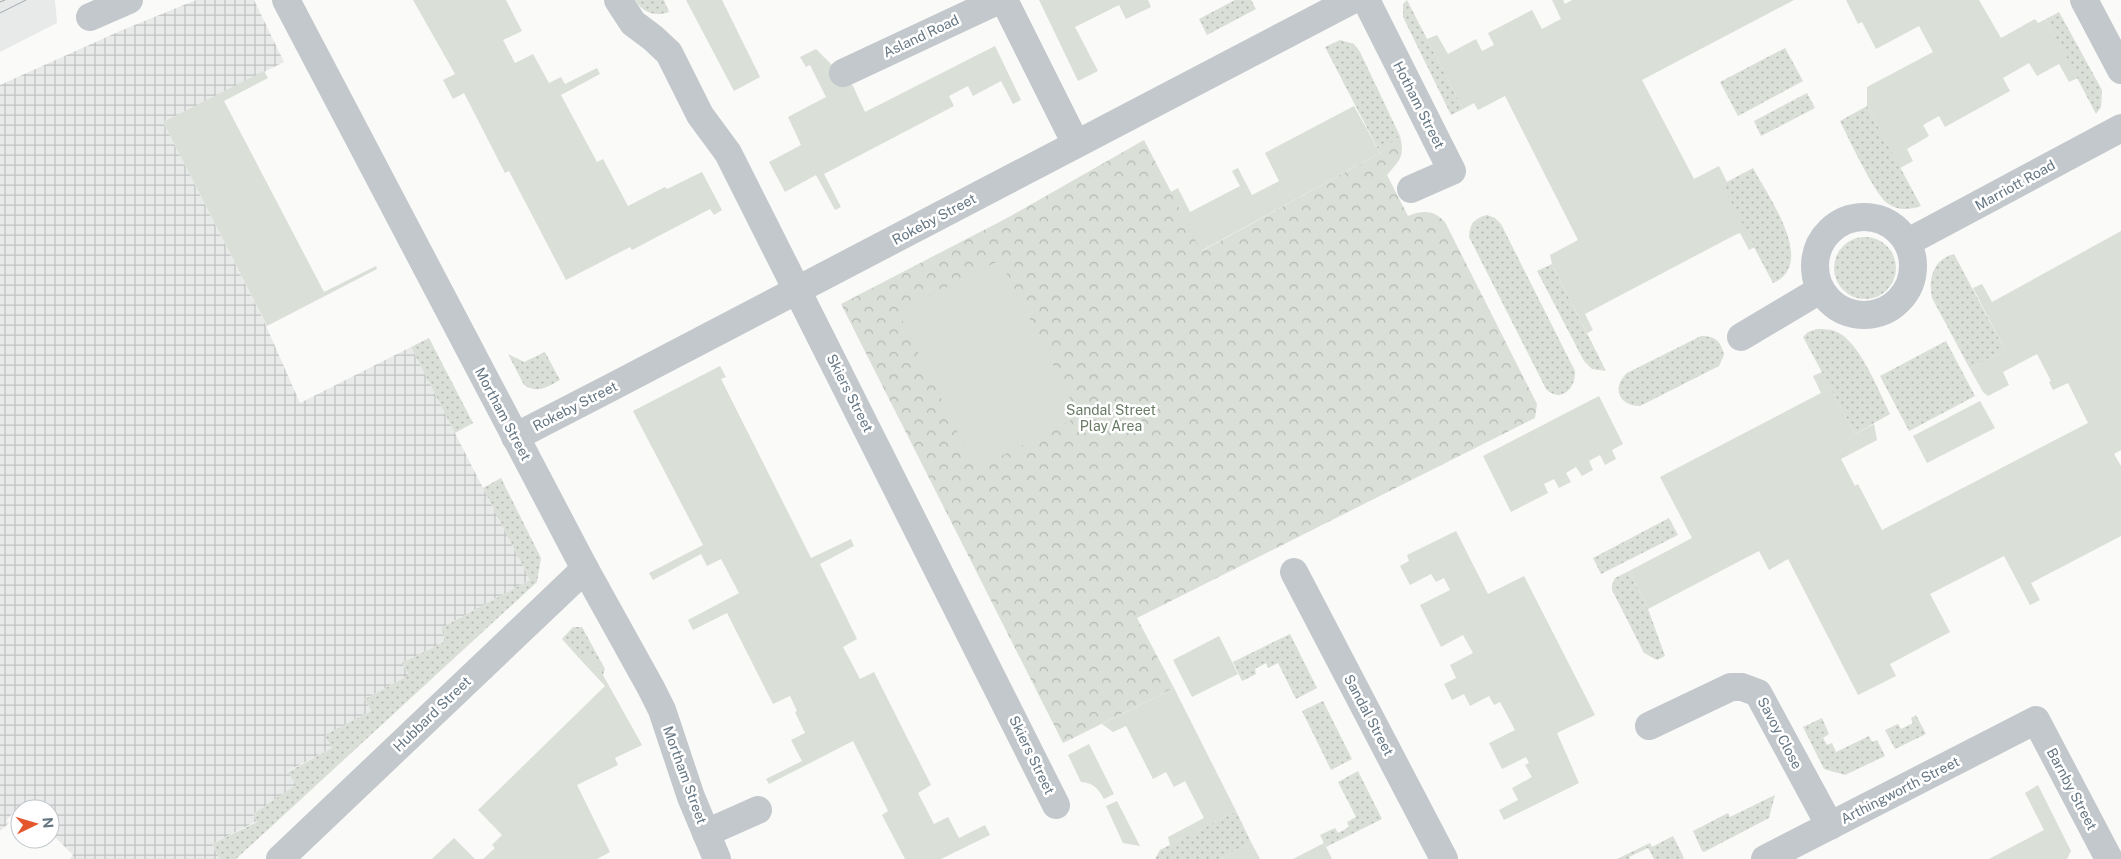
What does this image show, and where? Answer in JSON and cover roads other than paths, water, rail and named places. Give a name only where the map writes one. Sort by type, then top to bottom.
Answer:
[{"type":"street","points":[[90,17],[129,0]]},
{"type":"street","name":"Mortham Street","points":[[286,0],[584,569],[662,710],[691,797],[717,859]]},
{"type":"street","name":"Skiers Street","points":[[618,0],[633,23],[669,53],[700,115],[728,153],[1056,804]]},
{"type":"street","name":"Asland Road","points":[[843,72],[999,0]]},
{"type":"street","points":[[1004,0],[1076,144]]},
{"type":"street","name":"Rokeby Street","points":[[515,437],[798,291],[1352,0]]},
{"type":"street","name":"Hotham Street","points":[[1366,0],[1452,171],[1411,188]]},
{"type":"street","points":[[2084,0],[2121,70]]},
{"type":"street","name":"Marriott Road","points":[[1908,242],[2121,128]]},
{"type":"street","points":[[1863,216],[1881,219],[1895,228],[1908,242],[1913,259],[1913,276],[1907,292],[1895,306],[1879,314],[1861,316],[1845,312],[1830,303],[1820,290],[1815,275],[1815,258],[1821,241],[1832,228],[1846,220],[1863,216]]},
{"type":"street","points":[[1741,337],[1820,290]]},
{"type":"street","name":"Hubbard Street","points":[[280,859],[584,569]]},
{"type":"street","name":"Sandal Street","points":[[1294,572],[1444,859]]},
{"type":"street","name":"Savoy Close","points":[[1649,726],[1731,687],[1742,687],[1758,692],[1830,826]]},
{"type":"street","name":"Arthingworth Street","points":[[1765,859],[2036,720]]},
{"type":"street","name":"Barnby Street","points":[[2036,720],[2109,859]]},
{"type":"street","name":"Mortham Street","points":[[706,833],[758,810]]},
{"type":"tram line","points":[[0,2],[5,0]]},
{"type":"tram line","points":[[0,13],[26,0]]},
{"type":"park label","name":"Sandal Street Play Area","points":[[1111,418]]}]
